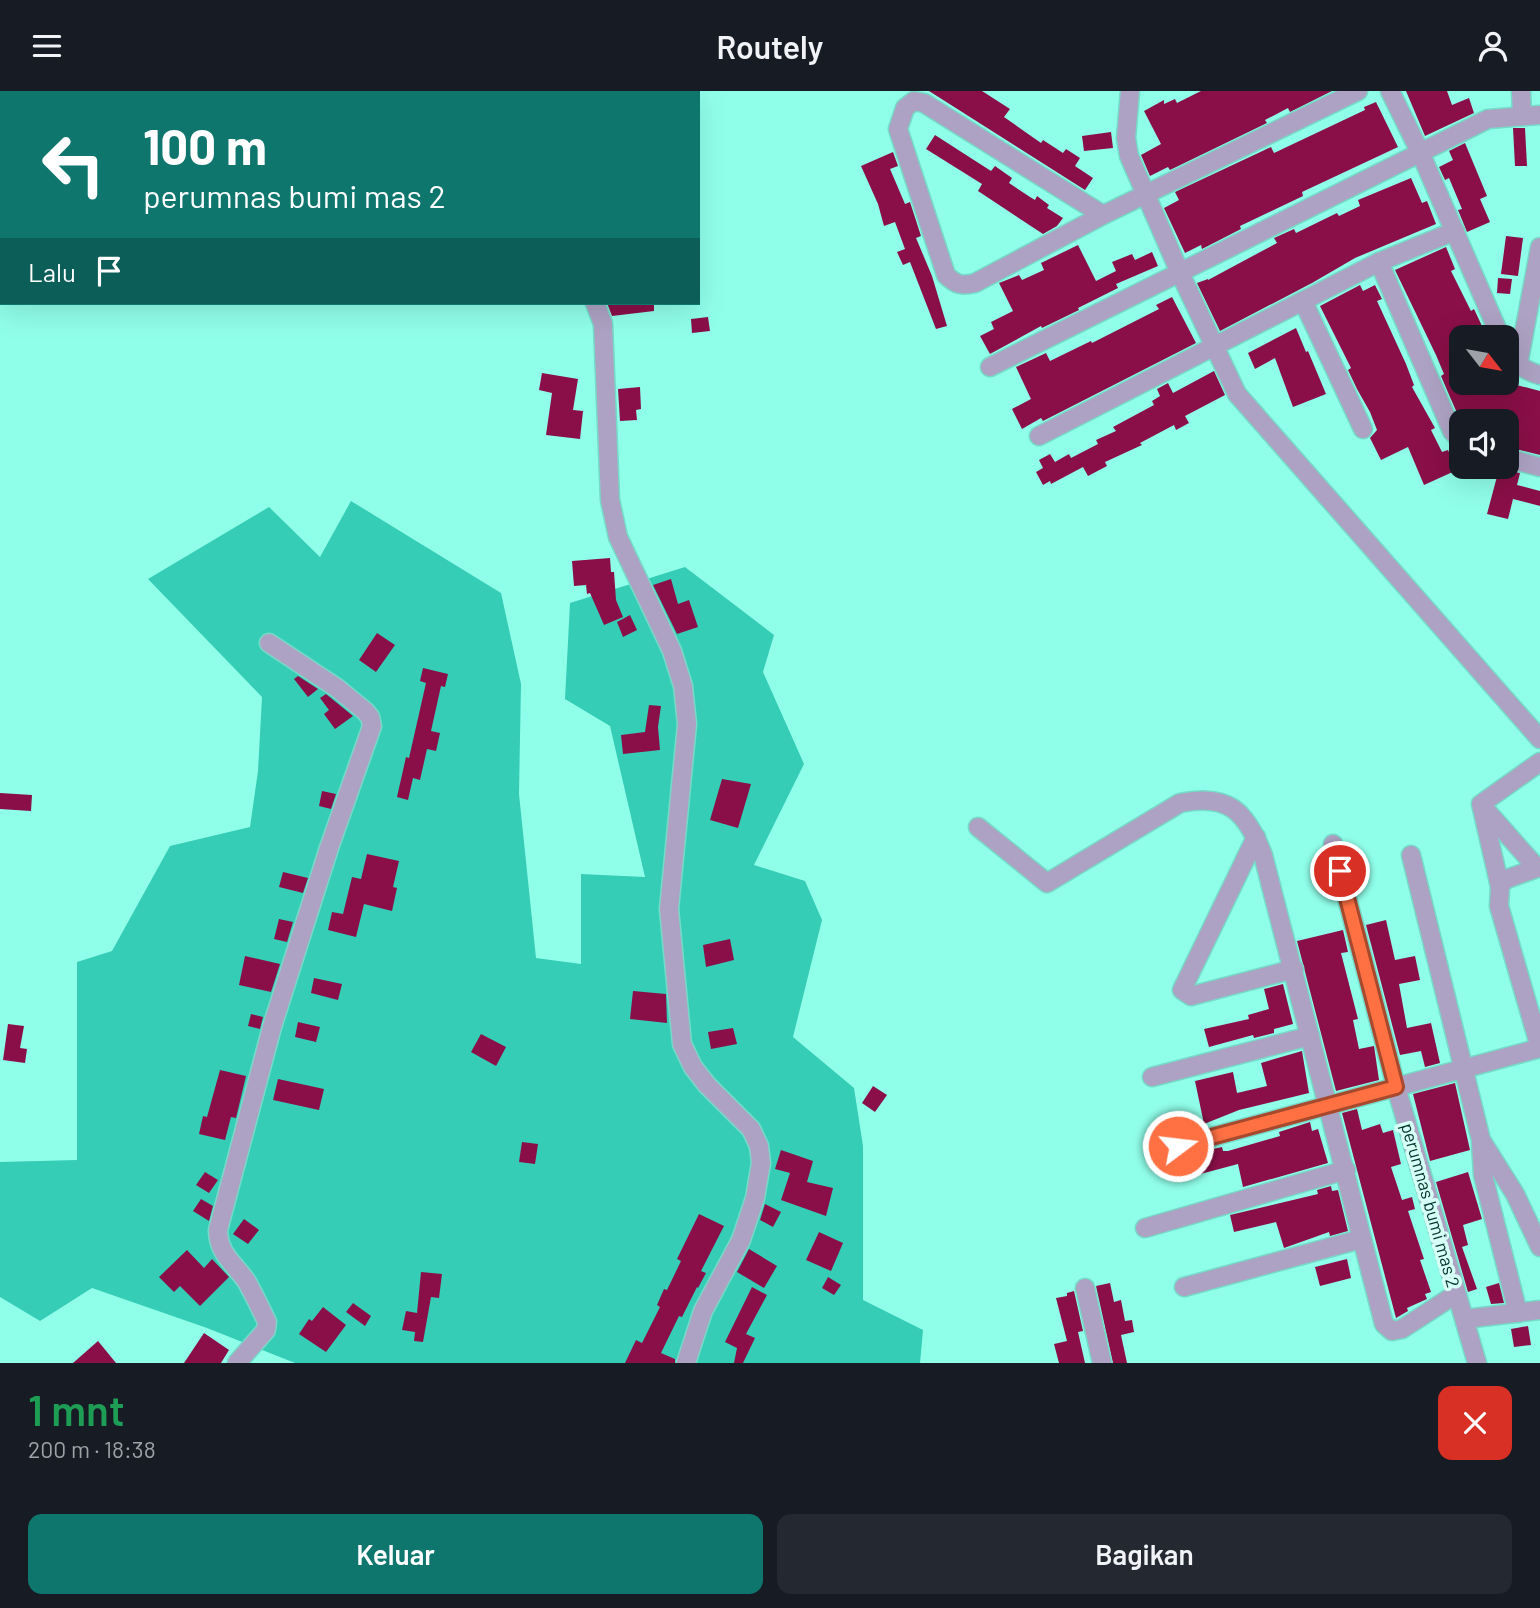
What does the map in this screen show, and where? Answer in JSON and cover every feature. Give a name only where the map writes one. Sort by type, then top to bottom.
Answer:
[{"type":"street","points":[[1102,215],[924,103],[914,101],[905,108],[898,129],[946,275],[958,284],[975,283],[1102,215],[1358,91]]},
{"type":"street","points":[[1391,91],[1496,325]]},
{"type":"street","points":[[1521,91],[1522,115]]},
{"type":"street","points":[[1136,94],[1127,148],[1144,195],[1237,394],[1540,739]]},
{"type":"street","points":[[990,367],[1491,119],[1540,115]]},
{"type":"street","points":[[1039,436],[1379,262],[1455,231]]},
{"type":"street","points":[[1519,360],[1540,247]]},
{"type":"street","points":[[1379,262],[1449,424]]},
{"type":"street","points":[[1303,301],[1363,429]]},
{"type":"street","points":[[596,305],[603,324],[610,500],[618,537],[672,651],[683,686],[687,724],[669,909],[682,1044],[693,1067],[707,1085],[751,1129],[759,1146],[761,1163],[755,1198],[741,1240],[703,1311],[686,1363]]},
{"type":"street","points":[[1519,366],[1540,375]]},
{"type":"street","points":[[1519,461],[1540,467]]},
{"type":"street","points":[[237,1363],[265,1330],[267,1322],[246,1280],[227,1259],[218,1242],[218,1230],[280,1003],[325,859],[372,726],[365,711],[337,688],[269,643]]},
{"type":"street","points":[[1481,804],[1540,762]]},
{"type":"street","points":[[978,827],[1047,883],[1180,803],[1201,799],[1227,805],[1243,816],[1256,837],[1294,969],[1384,1324],[1392,1331],[1402,1329],[1456,1294]]},
{"type":"street","points":[[1481,804],[1539,868],[1511,876],[1504,880],[1500,887]]},
{"type":"street","points":[[1178,1146],[1540,1048],[1499,905],[1500,887],[1481,804]]},
{"type":"street","points":[[1256,837],[1182,990],[1191,996],[1294,969]]},
{"type":"street","name":"perumnas bumi mas 2","points":[[1333,844],[1396,1087],[1478,1363]]},
{"type":"street","points":[[1411,855],[1481,1140],[1483,1175],[1518,1313]]},
{"type":"street","points":[[1152,1077],[1310,1036]]},
{"type":"street","points":[[1481,1140],[1516,1194],[1540,1247]]},
{"type":"street","points":[[1145,1228],[1346,1170]]},
{"type":"street","points":[[1184,1287],[1361,1239]]},
{"type":"street","points":[[1085,1288],[1102,1363]]},
{"type":"street","points":[[1465,1319],[1540,1310]]},
{"type":"green space","points":[[351,501],[501,593],[521,684],[519,794],[536,958],[581,964],[581,874],[645,877],[610,726],[565,699],[570,603],[685,567],[774,635],[763,672],[804,764],[754,865],[805,881],[822,920],[793,1037],[854,1088],[863,1146],[863,1300],[923,1330],[920,1363],[295,1363],[207,1328],[92,1288],[40,1321],[0,1297],[0,1162],[77,1160],[77,962],[112,951],[170,846],[250,827],[258,771],[262,697],[148,579],[269,507],[320,557]]},
{"type":"building","points":[[929,91],[982,91],[1010,109],[1004,117],[1041,143],[1043,140],[1063,153],[1066,149],[1080,158],[1075,166],[1093,178],[1085,190]]},
{"type":"building","points":[[1201,91],[1332,91],[1290,112],[1288,108],[1265,120],[1267,123],[1170,170],[1168,167],[1150,176],[1141,155],[1161,144],[1144,111],[1164,100],[1164,104],[1175,99],[1177,103]]},
{"type":"building","points":[[1406,91],[1447,91],[1452,105],[1469,98],[1474,113],[1425,136]]},
{"type":"building","points":[[1376,102],[1398,147],[1302,192],[1303,196],[1240,226],[1241,229],[1202,249],[1201,245],[1185,253],[1164,208],[1179,200],[1175,192],[1271,147],[1274,153],[1365,110],[1364,107]]},
{"type":"building","points":[[1513,128],[1525,128],[1527,166],[1515,166]]},
{"type":"building","points":[[1111,132],[1113,148],[1084,151],[1082,136]]},
{"type":"building","points":[[935,135],[991,171],[995,166],[1012,178],[1009,183],[1035,200],[1037,196],[1049,205],[1047,208],[1063,218],[1057,226],[1043,234],[978,191],[982,184],[926,149]]},
{"type":"building","points":[[1465,143],[1487,196],[1480,199],[1490,222],[1467,232],[1458,210],[1462,209],[1449,178],[1445,180],[1439,167],[1453,160],[1449,151]]},
{"type":"building","points":[[893,152],[898,166],[890,169],[905,204],[910,202],[921,236],[916,238],[932,276],[947,326],[936,329],[910,262],[903,265],[897,252],[905,249],[895,222],[884,226],[878,204],[861,166]]},
{"type":"building","points":[[1411,178],[1422,203],[1427,201],[1436,224],[1355,258],[1220,331],[1197,283],[1208,280],[1277,243],[1274,238],[1294,229],[1296,233],[1337,213],[1339,216],[1360,206],[1358,200]]},
{"type":"building","points":[[1506,236],[1523,238],[1518,276],[1501,274]]},
{"type":"building","points":[[1078,245],[1096,281],[1116,271],[1112,262],[1132,254],[1135,260],[1152,252],[1158,266],[1116,284],[1118,288],[1078,308],[1079,310],[1042,328],[1041,326],[990,354],[980,336],[994,329],[991,322],[1013,311],[999,283],[1019,275],[1022,280],[1044,270],[1041,263]]},
{"type":"building","points":[[1446,247],[1455,269],[1451,271],[1471,311],[1474,309],[1482,325],[1449,325],[1449,394],[1436,355],[1395,270]]},
{"type":"building","points":[[1498,278],[1512,279],[1510,294],[1497,293]]},
{"type":"building","points":[[1360,285],[1363,291],[1375,285],[1382,299],[1377,301],[1406,364],[1414,385],[1412,387],[1435,428],[1431,430],[1442,452],[1448,450],[1449,452],[1449,474],[1424,485],[1408,447],[1381,460],[1370,438],[1377,430],[1370,412],[1320,306]]},
{"type":"building","points":[[1172,297],[1196,343],[1043,421],[1041,418],[1022,429],[1012,409],[1031,399],[1016,367],[1046,353],[1050,361],[1091,341],[1092,343],[1159,309],[1156,305]]},
{"type":"building","points":[[608,305],[654,305],[654,311],[612,316]]},
{"type":"building","points":[[708,317],[710,331],[692,333],[691,319]]},
{"type":"building","points":[[1296,328],[1326,394],[1293,407],[1275,358],[1255,369],[1248,353]]},
{"type":"building","points":[[1214,371],[1225,395],[1185,416],[1189,423],[1176,430],[1174,425],[1140,443],[1142,445],[1105,462],[1107,466],[1088,476],[1083,467],[1051,484],[1050,481],[1043,485],[1036,472],[1043,468],[1039,460],[1050,454],[1055,462],[1069,454],[1071,458],[1098,444],[1096,440],[1116,431],[1113,427],[1154,405],[1152,401],[1160,396],[1157,389],[1168,383],[1173,393]]},
{"type":"building","points":[[542,373],[578,379],[573,410],[583,411],[580,439],[546,435],[552,393],[539,390]]},
{"type":"building","points":[[1519,386],[1540,391],[1540,455],[1519,450],[1519,409],[1455,409],[1449,395],[1519,395]]},
{"type":"building","points":[[640,387],[641,409],[636,410],[637,420],[620,421],[618,389]]},
{"type":"building","points":[[1496,479],[1518,479],[1517,485],[1540,491],[1540,506],[1513,499],[1508,519],[1487,514]]},
{"type":"building","points":[[610,558],[616,600],[623,617],[604,625],[590,593],[587,594],[586,585],[574,586],[572,561]]},
{"type":"building","points":[[671,579],[678,604],[689,600],[698,627],[677,634],[653,585]]},
{"type":"building","points":[[630,615],[637,630],[623,637],[617,622]]},
{"type":"building","points":[[377,633],[395,645],[376,672],[359,660]]},
{"type":"building","points":[[423,668],[448,674],[445,687],[441,686],[431,731],[440,733],[436,751],[427,749],[420,780],[413,778],[408,800],[397,797],[426,683],[420,681]]},
{"type":"building","points":[[298,676],[318,689],[308,697],[294,679]]},
{"type":"building","points":[[326,694],[353,716],[335,729],[324,714],[329,710],[320,698]]},
{"type":"building","points":[[649,705],[661,706],[658,727],[660,750],[623,754],[621,735],[645,732]]},
{"type":"building","points":[[722,779],[751,784],[738,828],[710,820]]},
{"type":"building","points":[[322,791],[336,794],[331,809],[319,806]]},
{"type":"building","points":[[0,793],[32,795],[31,811],[0,809]]},
{"type":"building","points":[[367,854],[399,861],[393,887],[397,888],[392,911],[364,904],[356,937],[328,930],[332,912],[343,914],[352,877],[361,879]]},
{"type":"building","points":[[283,872],[308,878],[303,893],[279,887]]},
{"type":"building","points":[[279,919],[293,922],[287,942],[274,939]]},
{"type":"building","points":[[1386,920],[1395,960],[1415,956],[1420,980],[1399,984],[1407,1028],[1431,1023],[1440,1063],[1425,1067],[1421,1051],[1400,1055],[1366,925]]},
{"type":"building","points":[[1343,930],[1348,952],[1341,953],[1358,1019],[1353,1020],[1359,1049],[1374,1046],[1379,1080],[1336,1091],[1297,941]]},
{"type":"building","points":[[730,939],[734,960],[706,967],[703,945]]},
{"type":"building","points":[[245,956],[280,964],[271,992],[239,985]]},
{"type":"building","points":[[314,978],[342,984],[338,1000],[311,993]]},
{"type":"building","points":[[1283,984],[1293,1024],[1274,1029],[1274,1033],[1254,1038],[1253,1035],[1209,1047],[1204,1029],[1249,1019],[1248,1015],[1269,1009],[1264,989]]},
{"type":"building","points":[[633,991],[666,994],[667,1023],[630,1019]]},
{"type":"building","points":[[251,1014],[263,1017],[260,1029],[248,1026]]},
{"type":"building","points":[[298,1022],[320,1027],[316,1042],[295,1037]]},
{"type":"building","points":[[8,1024],[24,1026],[20,1048],[27,1049],[25,1063],[3,1060]]},
{"type":"building","points":[[733,1028],[737,1044],[711,1049],[708,1032]]},
{"type":"building","points":[[481,1034],[506,1047],[496,1066],[471,1052]]},
{"type":"building","points":[[1302,1051],[1309,1093],[1239,1110],[1204,1124],[1195,1081],[1233,1072],[1237,1093],[1267,1086],[1261,1063]]},
{"type":"building","points":[[220,1070],[246,1076],[236,1118],[231,1117],[225,1140],[199,1134],[203,1116],[207,1117]]},
{"type":"building","points":[[278,1079],[324,1089],[319,1110],[273,1100]]},
{"type":"building","points":[[1455,1083],[1470,1150],[1430,1161],[1413,1094]]},
{"type":"building","points":[[873,1086],[887,1095],[875,1112],[862,1103]]},
{"type":"building","points":[[1357,1109],[1362,1130],[1380,1124],[1383,1133],[1393,1130],[1401,1164],[1391,1167],[1402,1200],[1412,1197],[1415,1209],[1408,1211],[1424,1259],[1420,1260],[1431,1292],[1425,1294],[1427,1299],[1407,1308],[1408,1311],[1396,1318],[1342,1113]]},
{"type":"building","points":[[1310,1122],[1312,1131],[1318,1129],[1328,1163],[1243,1187],[1238,1164],[1193,1176],[1187,1155],[1222,1147],[1223,1151],[1228,1151],[1280,1136],[1279,1132]]},
{"type":"building","points":[[522,1142],[538,1144],[535,1164],[519,1162]]},
{"type":"building","points":[[781,1150],[813,1161],[807,1182],[833,1188],[826,1216],[781,1200],[790,1173],[775,1169]]},
{"type":"building","points":[[205,1172],[218,1180],[209,1193],[196,1185]]},
{"type":"building","points":[[1468,1172],[1482,1219],[1463,1225],[1468,1245],[1462,1247],[1477,1289],[1468,1292],[1436,1182]]},
{"type":"building","points":[[1331,1186],[1332,1191],[1338,1190],[1348,1231],[1330,1236],[1329,1232],[1284,1248],[1276,1222],[1234,1232],[1230,1215],[1318,1194],[1317,1190]]},
{"type":"building","points":[[201,1199],[213,1206],[209,1221],[193,1211]]},
{"type":"building","points":[[765,1204],[781,1212],[773,1227],[760,1220]]},
{"type":"building","points":[[699,1214],[724,1226],[701,1271],[706,1273],[682,1317],[679,1316],[661,1353],[675,1359],[675,1363],[625,1363],[636,1340],[642,1343],[660,1307],[657,1305],[681,1261],[677,1259]]},
{"type":"building","points":[[244,1219],[259,1230],[248,1244],[233,1234]]},
{"type":"building","points":[[819,1232],[843,1243],[831,1271],[806,1260]]},
{"type":"building","points":[[749,1249],[777,1266],[764,1288],[737,1272]]},
{"type":"building","points":[[187,1250],[204,1268],[212,1259],[229,1277],[200,1306],[180,1286],[174,1292],[159,1277]]},
{"type":"building","points":[[1347,1259],[1351,1278],[1320,1286],[1315,1267]]},
{"type":"building","points":[[421,1272],[442,1274],[439,1298],[431,1297],[423,1342],[414,1341],[415,1332],[402,1330],[406,1311],[417,1313]]},
{"type":"building","points":[[828,1277],[841,1285],[834,1295],[822,1288]]},
{"type":"building","points":[[1110,1283],[1114,1302],[1121,1300],[1125,1321],[1132,1320],[1134,1332],[1121,1335],[1127,1363],[1113,1363],[1096,1286]]},
{"type":"building","points":[[1499,1283],[1504,1303],[1491,1304],[1486,1287]]},
{"type":"building","points":[[752,1287],[767,1295],[746,1334],[755,1338],[743,1363],[734,1363],[737,1348],[725,1342]]},
{"type":"building","points":[[1074,1291],[1083,1331],[1078,1332],[1085,1363],[1059,1363],[1054,1344],[1067,1341],[1056,1298],[1067,1296],[1067,1293]]},
{"type":"building","points":[[353,1303],[371,1316],[365,1326],[346,1312]]},
{"type":"building","points":[[323,1307],[346,1325],[326,1352],[299,1334],[309,1319],[312,1321]]},
{"type":"building","points":[[1528,1326],[1531,1345],[1514,1347],[1511,1329]]},
{"type":"building","points":[[204,1333],[229,1350],[221,1363],[184,1363]]},
{"type":"building","points":[[98,1341],[116,1363],[73,1363]]},
{"type":"route","points":[[1178,1146],[1396,1087],[1340,871]]}]
